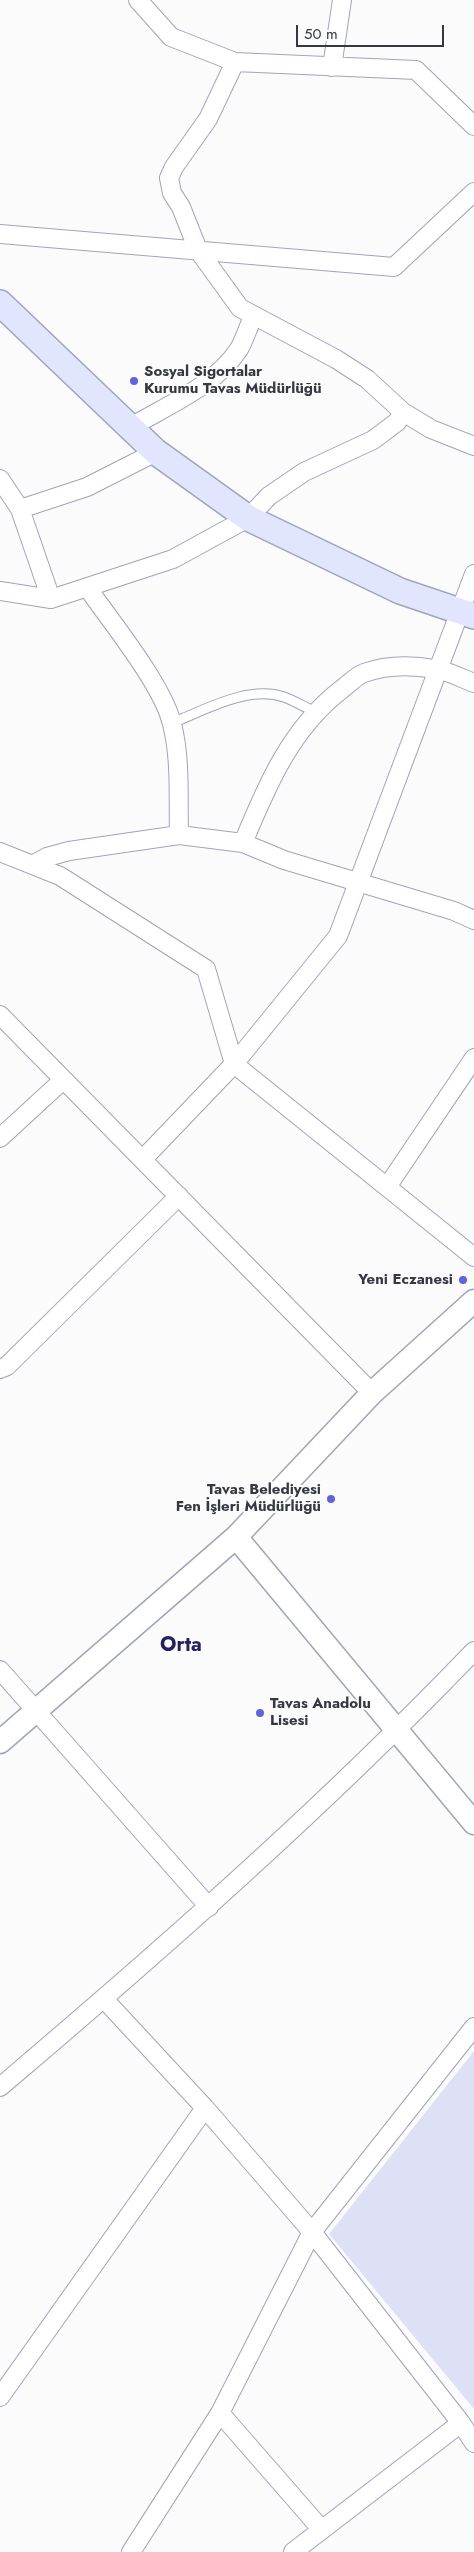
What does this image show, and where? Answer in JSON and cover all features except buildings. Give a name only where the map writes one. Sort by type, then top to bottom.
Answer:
[{"type":"main road","points":[[0,303],[156,452],[248,518],[400,591],[466,614]]},
{"type":"street","points":[[138,0],[171,37],[235,62],[416,70],[474,126]]},
{"type":"street","points":[[332,67],[342,0]]},
{"type":"street","points":[[235,62],[208,119],[174,167],[170,178],[172,193],[181,207],[198,250],[240,308],[252,317],[286,331],[336,358],[367,379],[403,412],[431,429],[474,446]]},
{"type":"street","points":[[0,234],[394,267],[474,192]]},
{"type":"street","points":[[131,427],[197,389],[224,367],[240,347],[252,317]]},
{"type":"street","points":[[0,591],[51,599],[173,559],[248,518],[269,496],[286,483],[373,440],[397,422],[403,412]]},
{"type":"street","points":[[20,509],[88,487],[156,452]]},
{"type":"street","points":[[0,479],[20,509],[51,599]]},
{"type":"street","points":[[143,1159],[234,1064],[338,936],[437,669],[466,614],[474,574]]},
{"type":"street","points":[[87,587],[160,695],[172,723],[176,755],[179,835]]},
{"type":"street","points":[[243,843],[272,774],[292,741],[330,698],[361,674],[407,666],[437,669],[474,683]]},
{"type":"street","points":[[34,864],[47,857],[69,850],[179,835],[243,843],[284,860],[474,920]]},
{"type":"street","points":[[0,852],[60,876],[206,969],[234,1064],[474,1257]]},
{"type":"street","points":[[0,1015],[372,1393]]},
{"type":"street","points":[[387,1187],[474,1058]]},
{"type":"street","points":[[0,1138],[63,1080]]},
{"type":"street","points":[[2,1364],[179,1196]]},
{"type":"street","points":[[0,1742],[236,1536],[372,1393],[474,1301]]},
{"type":"street","points":[[236,1536],[474,1823]]},
{"type":"street","points":[[0,2088],[208,1907],[397,1730],[474,1650]]},
{"type":"street","points":[[0,1670],[208,1907]]},
{"type":"street","points":[[104,1999],[205,2108],[312,2232],[461,2423],[474,2443]]},
{"type":"street","points":[[131,2552],[220,2413],[312,2232],[474,2027]]},
{"type":"street","points":[[0,2397],[205,2108]]},
{"type":"street","points":[[220,2413],[322,2530]]},
{"type":"street","points":[[293,2552],[461,2423]]},
{"type":"lane","points":[[172,723],[221,703],[252,695],[283,697],[316,712]]},
{"type":"shaded area","points":[[474,2051],[474,2409],[329,2234]]},
{"type":"place","name":"Sosyal Sigortalar Kurumu Tavas Müdürlüğü","points":[[134,381]]},
{"type":"place","name":"Yeni Eczanesi","points":[[463,1280]]},
{"type":"place","name":"Tavas Belediyesi Fen İşleri Müdürlüğü","points":[[331,1499]]},
{"type":"place","name":"Tavas Anadolu Lisesi","points":[[260,1713]]},
{"type":"district","name":"Orta","points":[[181,1646]]}]
